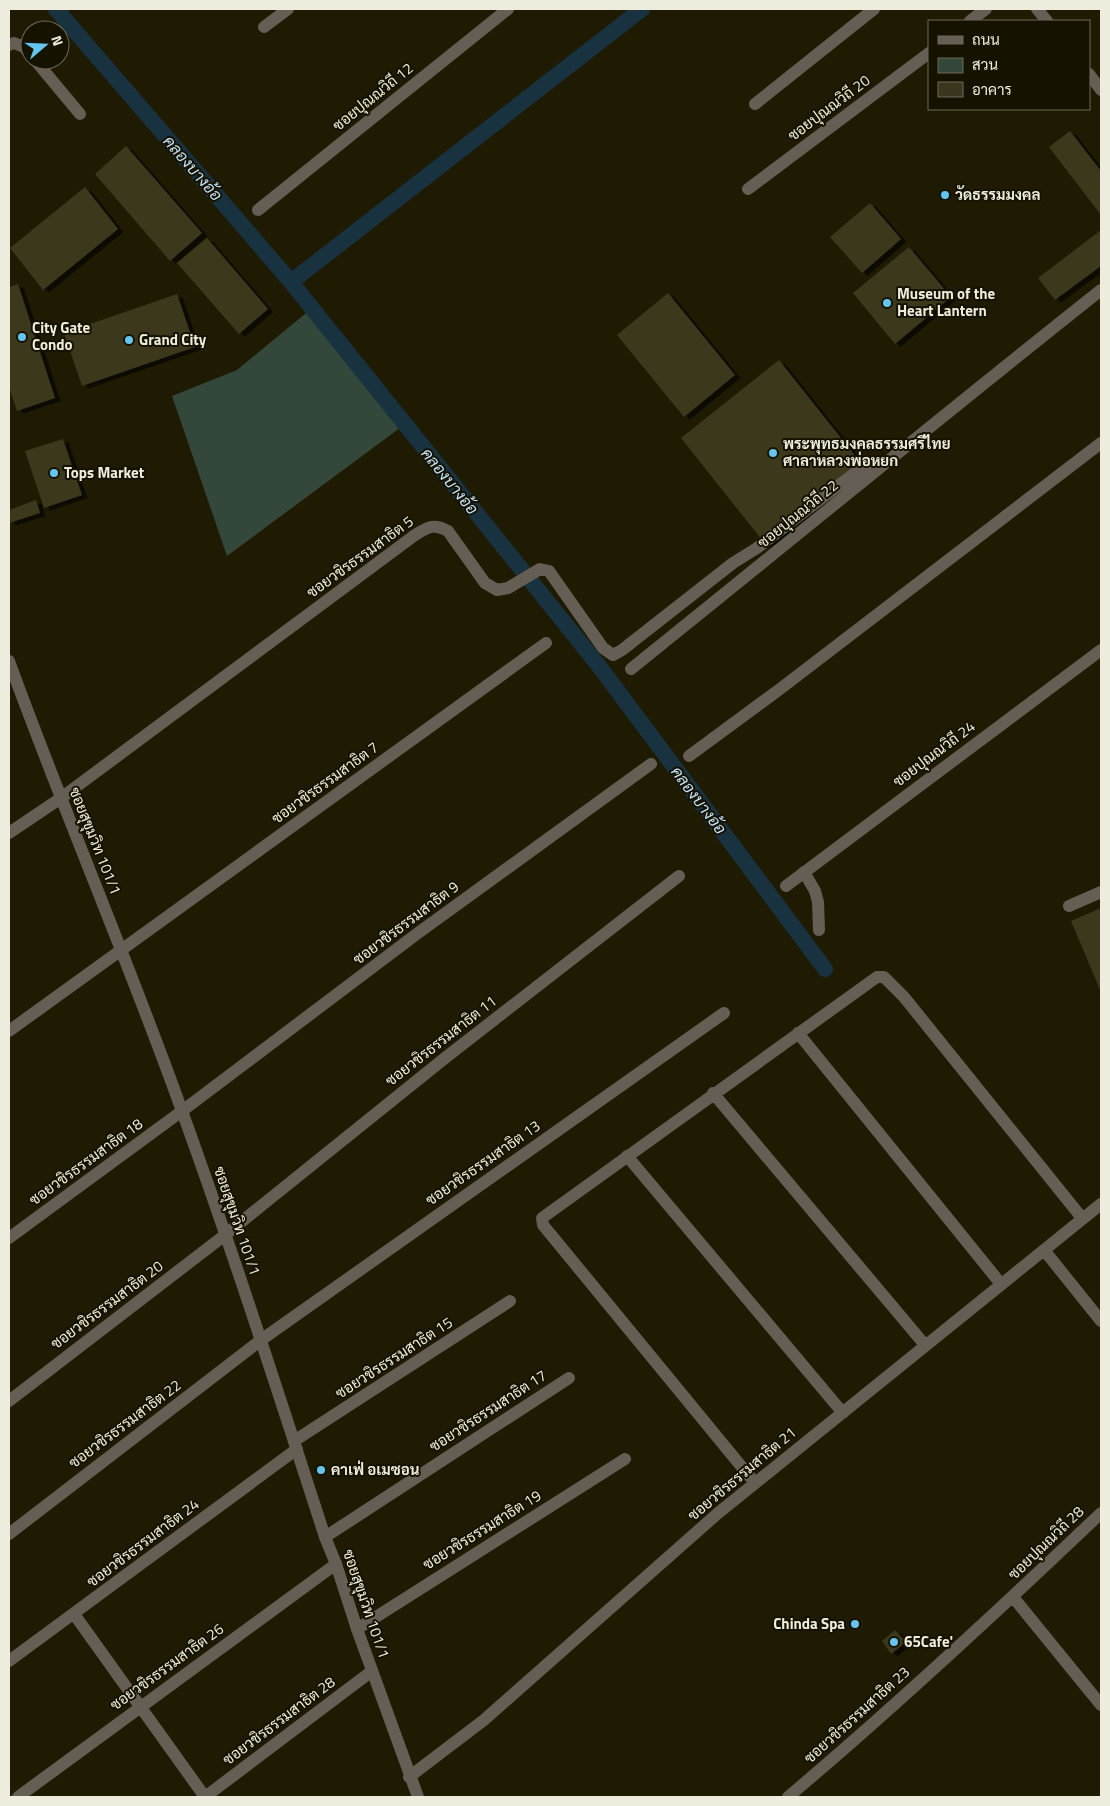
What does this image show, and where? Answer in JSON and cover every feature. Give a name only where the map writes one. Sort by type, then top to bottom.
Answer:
[{"type":"street","points":[[264,27],[288,9]]},
{"type":"street","name":"ซอยปุณณวิถี 12","points":[[258,210],[508,9]]},
{"type":"street","points":[[756,104],[874,9]]},
{"type":"street","points":[[971,20],[986,9]]},
{"type":"street","points":[[1037,9],[1046,20]]},
{"type":"street","name":"ซอยปุณณวิถี 20","points":[[748,189],[928,54]]},
{"type":"street","points":[[43,70],[80,114]]},
{"type":"street","points":[[1090,75],[1101,90]]},
{"type":"street","name":"ซอยปุณณวิถี 22","points":[[631,670],[879,470],[970,393],[1101,290]]},
{"type":"street","points":[[688,756],[780,689],[1101,443]]},
{"type":"street","name":"ซอยวชิรธรรมสาธิต 5","points":[[61,798],[428,527],[439,526],[448,531],[485,583],[497,590],[508,588],[540,570],[549,571],[603,648],[613,655],[622,650],[733,563],[757,548],[868,464]]},
{"type":"street","name":"ซอยวชิรธรรมสาธิต 7","points":[[9,1031],[546,643]]},
{"type":"street","name":"ซอยปุณณวิถี 24","points":[[786,886],[1101,650]]},
{"type":"street","name":"ซอยสุขุมวิท 101/1","points":[[9,661],[122,950],[182,1111],[261,1340],[325,1537],[418,1797]]},
{"type":"street","name":"ซอยวชิรธรรมสาธิต 9","points":[[182,1111],[418,933],[651,764]]},
{"type":"street","points":[[9,833],[61,798]]},
{"type":"street","points":[[804,872],[815,891],[818,902],[819,930]]},
{"type":"street","name":"ซอยวชิรธรรมสาธิต 11","points":[[225,1235],[445,1058],[679,876]]},
{"type":"street","points":[[1069,906],[1101,892]]},
{"type":"street","points":[[755,1483],[543,1225],[542,1218],[868,981],[877,977],[884,977],[904,996],[1082,1218]]},
{"type":"street","name":"ซอยวชิรธรรมสาธิต 13","points":[[261,1340],[724,1013]]},
{"type":"street","points":[[798,1033],[1001,1284]]},
{"type":"street","points":[[713,1093],[926,1345]]},
{"type":"street","name":"ซอยวชิรธรรมสาธิต 18","points":[[9,1238],[182,1111]]},
{"type":"street","points":[[627,1156],[842,1413]]},
{"type":"street","name":"ซอยวชิรธรรมสาธิต 21","points":[[410,1777],[484,1720],[717,1514],[1101,1204]]},
{"type":"street","name":"ซอยวชิรธรรมสาธิต 20","points":[[9,1401],[225,1235]]},
{"type":"street","points":[[1044,1250],[1101,1320]]},
{"type":"street","name":"ซอยวชิรธรรมสาธิต 15","points":[[295,1445],[510,1301]]},
{"type":"street","name":"ซอยวชิรธรรมสาธิต 22","points":[[9,1534],[261,1340]]},
{"type":"street","name":"ซอยวชิรธรรมสาธิต 17","points":[[325,1537],[569,1378]]},
{"type":"street","name":"ซอยวชิรธรรมสาธิต 24","points":[[9,1661],[74,1614],[295,1445]]},
{"type":"street","name":"ซอยวชิรธรรมสาธิต 19","points":[[357,1629],[625,1459]]},
{"type":"street","name":"ซอยปุณณวิถี 28","points":[[1013,1597],[1101,1513]]},
{"type":"street","name":"ซอยวชิรธรรมสาธิต 26","points":[[18,1797],[336,1564]]},
{"type":"street","points":[[1013,1597],[1101,1705]]},
{"type":"street","name":"ซอยวชิรธรรมสาธิต 23","points":[[788,1797],[1013,1597]]},
{"type":"street","points":[[74,1614],[205,1797]]},
{"type":"street","name":"ซอยวชิรธรรมสาธิต 28","points":[[205,1797],[372,1671]]},
{"type":"green space","points":[[317,304],[408,422],[227,556],[172,396],[237,370]]},
{"type":"building","points":[[1070,131],[1101,171],[1101,215],[1049,147]]},
{"type":"building","points":[[126,146],[202,233],[170,261],[95,174]]},
{"type":"building","points":[[85,187],[118,229],[43,290],[10,248]]},
{"type":"building","points":[[870,203],[901,239],[862,273],[830,237]]},
{"type":"building","points":[[1101,230],[1101,266],[1055,300],[1038,278]]},
{"type":"building","points":[[207,238],[268,309],[239,334],[177,263]]},
{"type":"building","points":[[909,247],[951,297],[895,344],[853,293]]},
{"type":"building","name":"City Gate Condo","points":[[18,284],[55,398],[17,411],[9,387],[9,287]]},
{"type":"building","points":[[668,293],[735,375],[684,417],[617,335]]},
{"type":"building","name":"Grand City","points":[[177,294],[195,347],[82,386],[64,333]]},
{"type":"building","name":"พระพุทธมงคลธรรมศรีไทย ศาลาหลวงพ่อหยก","points":[[779,360],[864,467],[766,545],[681,438]]},
{"type":"building","name":"Tops Market","points":[[63,439],[82,495],[44,508],[25,451]]},
{"type":"building","points":[[36,500],[40,513],[9,523],[9,510]]},
{"type":"building","points":[[1101,908],[1101,992],[1071,921]]},
{"type":"building","name":"65Cafe'","points":[[895,1630],[906,1642],[891,1654],[882,1641]]},
{"type":"waterway","name":"คลองบางอ้อ","points":[[56,9],[291,282],[599,666],[825,969]]},
{"type":"waterway","points":[[291,282],[642,9]]},
{"type":"place","name":"วัดธรรมมงคล","points":[[945,195]]},
{"type":"place","name":"Museum of the Heart Lantern","points":[[887,303]]},
{"type":"place","name":"City Gate Condo","points":[[22,337]]},
{"type":"place","name":"Grand City","points":[[129,340]]},
{"type":"place","name":"พระพุทธมงคลธรรมศรีไทย ศาลาหลวงพ่อหยก","points":[[773,453]]},
{"type":"place","name":"Tops Market","points":[[54,473]]},
{"type":"place","name":"คาเฟ่ อเมซอน","points":[[321,1470]]},
{"type":"place","name":"Chinda Spa","points":[[855,1624]]},
{"type":"place","name":"65Cafe'","points":[[894,1642]]}]
